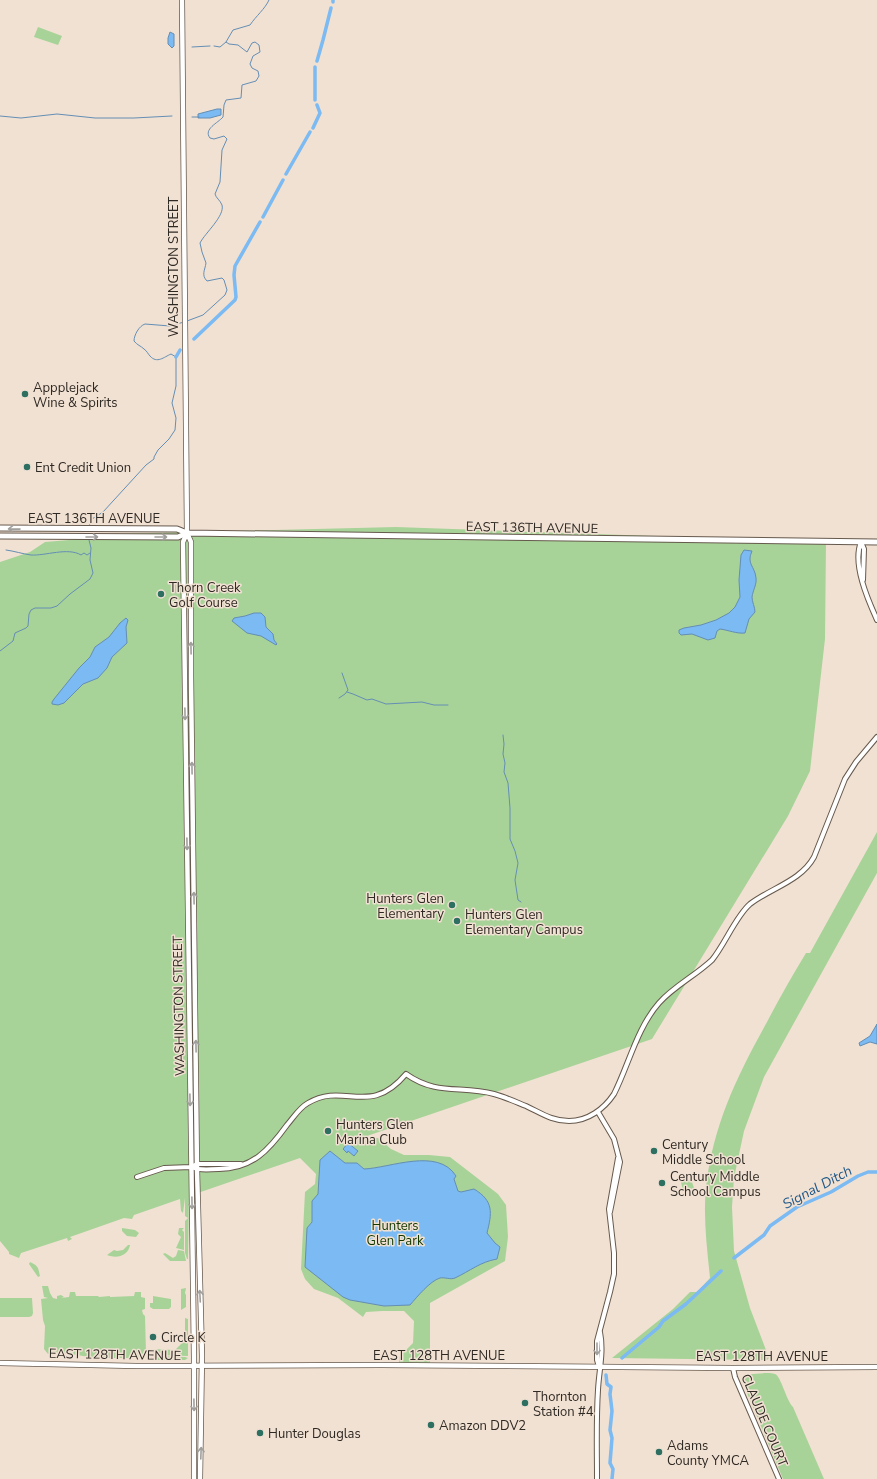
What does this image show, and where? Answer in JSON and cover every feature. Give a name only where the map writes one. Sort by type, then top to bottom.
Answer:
[{"type":"main road","name":"WASHINGTON STREET","points":[[182,0],[184,314],[188,533],[191,542],[191,680],[197,1167],[202,1366],[200,1479]]},
{"type":"main road","name":"EAST 136TH AVENUE","points":[[0,528],[74,530],[177,529],[188,533],[877,542]]},
{"type":"main road","name":"WASHINGTON STREET","points":[[188,533],[184,542],[194,1366],[194,1479]]},
{"type":"main road","name":"EAST 136TH AVENUE","points":[[0,536],[178,537],[188,533]]},
{"type":"main road","points":[[193,1273],[199,1273]]},
{"type":"main road","name":"EAST 128TH AVENUE","points":[[0,1364],[194,1366],[386,1365],[599,1368],[877,1367]]},
{"type":"street","points":[[861,542],[859,549],[860,571],[867,599],[877,620]]},
{"type":"street","points":[[137,1177],[164,1168],[197,1167],[230,1169],[258,1157],[272,1146],[298,1112],[307,1104],[320,1097],[374,1097],[392,1088],[406,1074],[415,1081],[432,1087],[493,1094],[523,1105],[554,1120],[577,1120],[586,1118],[598,1112],[614,1094],[643,1027],[659,1002],[712,960],[747,907],[797,876],[808,867],[814,857],[845,779],[856,762],[877,737]]},
{"type":"street","points":[[596,1479],[597,1405],[599,1368],[602,1356],[602,1340],[600,1331],[614,1274],[609,1209],[610,1196],[618,1158],[614,1139],[598,1112]]},
{"type":"street","name":"CLAUDE COURT","points":[[733,1368],[735,1377],[779,1479]]},
{"type":"green space","points":[[38,27],[62,36],[58,45],[34,37]]},
{"type":"green space","points":[[396,527],[826,542],[825,639],[810,771],[788,816],[652,1039],[364,1137],[378,1138],[391,1149],[404,1155],[450,1157],[498,1194],[506,1205],[508,1237],[505,1261],[430,1303],[430,1365],[399,1365],[399,1357],[413,1343],[414,1321],[404,1311],[366,1312],[363,1317],[338,1298],[314,1289],[305,1279],[301,1269],[305,1192],[315,1184],[316,1174],[300,1158],[189,1196],[188,1259],[185,1253],[185,1221],[188,1218],[185,1216],[185,1198],[183,1213],[181,1211],[180,1199],[134,1215],[132,1219],[124,1218],[70,1237],[72,1239],[68,1241],[67,1238],[21,1253],[19,1258],[9,1254],[0,1241],[0,562],[30,552],[45,542],[109,534]]},
{"type":"green space","points":[[877,832],[877,873],[764,1077],[744,1131],[734,1178],[732,1207],[734,1251],[750,1308],[769,1358],[767,1360],[612,1358],[673,1309],[690,1292],[697,1292],[710,1278],[705,1221],[705,1198],[709,1164],[720,1122],[736,1082],[781,996],[806,953],[810,953]]},
{"type":"green space","points":[[691,1179],[694,1188],[683,1191],[681,1182]]},
{"type":"green space","points":[[122,1228],[135,1230],[139,1233],[136,1237],[127,1236],[122,1231]]},
{"type":"green space","points":[[179,1228],[184,1228],[182,1230],[184,1232],[184,1250],[176,1248],[181,1237],[178,1234]]},
{"type":"green space","points":[[130,1245],[129,1249],[122,1256],[115,1257],[107,1255],[114,1250],[123,1250]]},
{"type":"green space","points":[[178,1250],[184,1251],[186,1261],[170,1261],[163,1254],[165,1253],[173,1258],[176,1256]]},
{"type":"green space","points":[[30,1262],[38,1268],[40,1276],[38,1277],[29,1264]]},
{"type":"green space","points":[[42,1286],[48,1286],[53,1298],[57,1299],[57,1296],[61,1295],[64,1297],[61,1298],[69,1297],[70,1292],[75,1292],[76,1296],[110,1297],[134,1296],[135,1292],[141,1292],[141,1297],[145,1298],[145,1309],[142,1310],[145,1316],[145,1358],[95,1358],[71,1354],[48,1354],[44,1349],[45,1326],[41,1299],[48,1298],[44,1297]]},
{"type":"green space","points":[[186,1288],[186,1307],[181,1310],[181,1289]]},
{"type":"green space","points":[[153,1296],[171,1299],[171,1307],[169,1309],[153,1309],[150,1307],[150,1303],[153,1303]]},
{"type":"green space","points":[[0,1298],[32,1298],[32,1316],[0,1317]]},
{"type":"green space","points":[[185,1318],[188,1319],[188,1356],[156,1355],[151,1358],[153,1349],[175,1350],[185,1340]]},
{"type":"green space","points":[[156,1356],[188,1358],[185,1360],[153,1360]]},
{"type":"green space","points":[[769,1373],[777,1376],[790,1404],[793,1407],[824,1479],[783,1479],[745,1388],[745,1379],[750,1374]]},
{"type":"water","points":[[170,32],[174,34],[174,46],[172,48],[168,44]]},
{"type":"water","points":[[221,109],[221,115],[210,118],[198,118],[198,114]]},
{"type":"water","points":[[744,550],[752,551],[750,555],[750,562],[756,580],[752,597],[755,612],[749,619],[745,633],[720,629],[717,631],[715,638],[708,640],[692,634],[681,635],[679,630],[716,620],[729,613],[735,607],[740,597],[739,580],[741,555]]},
{"type":"water","points":[[254,613],[261,613],[265,617],[266,627],[273,634],[274,640],[277,644],[276,645],[261,636],[247,633],[232,621],[234,618]]},
{"type":"water","points":[[126,618],[128,620],[126,627],[127,643],[112,657],[107,668],[98,678],[83,684],[64,703],[58,705],[52,704],[54,699],[79,668],[90,657],[95,647],[109,637]]},
{"type":"water","points":[[877,1024],[877,1044],[870,1042],[860,1046],[859,1043],[870,1036]]},
{"type":"water","points":[[348,1143],[358,1151],[354,1156],[348,1151],[347,1153],[343,1149]]},
{"type":"water","name":"Hunters Glen Park","points":[[330,1151],[345,1163],[357,1163],[364,1169],[413,1161],[438,1163],[448,1167],[456,1176],[454,1179],[458,1191],[461,1192],[474,1189],[485,1198],[488,1203],[490,1208],[490,1219],[487,1233],[500,1247],[497,1259],[480,1264],[455,1278],[440,1278],[432,1282],[410,1305],[384,1306],[350,1300],[343,1297],[305,1267],[307,1228],[312,1222],[312,1201],[318,1194],[320,1160]]},
{"type":"waterway","points":[[187,321],[203,315],[225,295],[227,290],[222,278],[207,281],[204,277],[206,263],[200,243],[221,214],[222,205],[215,194],[220,182],[222,150],[227,139],[224,136],[214,139],[210,138],[208,132],[212,126],[223,117],[226,100],[241,98],[242,85],[256,81],[259,76],[258,71],[252,68],[250,64],[253,56],[260,52],[259,45],[255,42],[252,43],[247,52],[238,45],[229,44],[226,42],[233,30],[250,25],[269,0]]},
{"type":"waterway","points":[[317,61],[331,8]]},
{"type":"waterway","points":[[214,46],[220,47],[226,42]]},
{"type":"waterway","points":[[192,47],[210,46]]},
{"type":"waterway","points":[[315,67],[315,100]]},
{"type":"waterway","points":[[313,128],[320,113],[317,105]]},
{"type":"waterway","points":[[0,116],[21,118],[57,114],[95,118],[172,116]]},
{"type":"waterway","points":[[192,117],[199,117]]},
{"type":"waterway","points":[[286,174],[310,132]]},
{"type":"waterway","points":[[263,217],[283,180]]},
{"type":"waterway","points":[[194,339],[235,300],[235,266],[260,222]]},
{"type":"waterway","points":[[89,526],[92,519],[103,512],[146,465],[154,459],[158,450],[169,439],[175,430],[176,418],[172,403],[176,386],[176,357],[171,354],[158,360],[153,358],[136,344],[134,341],[136,334],[145,324],[170,326],[184,322]]},
{"type":"waterway","points":[[176,357],[180,350]]},
{"type":"waterway","points":[[0,651],[13,641],[15,633],[28,626],[29,614],[31,610],[35,608],[51,608],[57,606],[90,579],[93,573],[90,560],[91,548],[89,540]]},
{"type":"waterway","points":[[6,550],[31,555],[63,552],[81,555],[84,553],[87,555],[90,553]]},
{"type":"waterway","points":[[339,698],[348,690],[342,673]]},
{"type":"waterway","points":[[347,692],[367,700],[372,699],[386,704],[422,702],[434,705],[448,705]]},
{"type":"waterway","points":[[503,735],[503,754],[505,763],[504,772],[508,783],[510,808],[510,839],[518,863],[515,880],[518,900],[521,902]]},
{"type":"waterway","name":"Signal Ditch","points":[[734,1258],[764,1235],[770,1226],[797,1207],[831,1192],[858,1176],[868,1172],[877,1172]]},
{"type":"waterway","name":"Signal Ditch","points":[[622,1358],[659,1327],[663,1321],[686,1304],[721,1271]]},
{"type":"waterway","points":[[606,1375],[607,1384],[611,1387],[610,1394],[612,1411],[610,1430],[612,1438],[610,1463],[613,1469],[612,1479]]},
{"type":"place","name":"Appplejack Wine & Spirits","points":[[25,394]]},
{"type":"place","name":"Ent Credit Union","points":[[27,467]]},
{"type":"place","name":"Thorn Creek Golf Course","points":[[161,594]]},
{"type":"place","name":"Hunters Glen Elementary","points":[[452,905]]},
{"type":"place","name":"Hunters Glen Elementary Campus","points":[[457,921]]},
{"type":"place","name":"Hunters Glen Marina Club","points":[[328,1131]]},
{"type":"place","name":"Century Middle School","points":[[654,1151]]},
{"type":"place","name":"Century Middle School Campus","points":[[662,1183]]},
{"type":"place","name":"Circle K","points":[[153,1337]]},
{"type":"place","name":"Thornton Station #4","points":[[525,1403]]},
{"type":"place","name":"Amazon DDV2","points":[[431,1425]]},
{"type":"place","name":"Hunter Douglas","points":[[260,1433]]},
{"type":"place","name":"Adams County YMCA","points":[[659,1452]]}]
